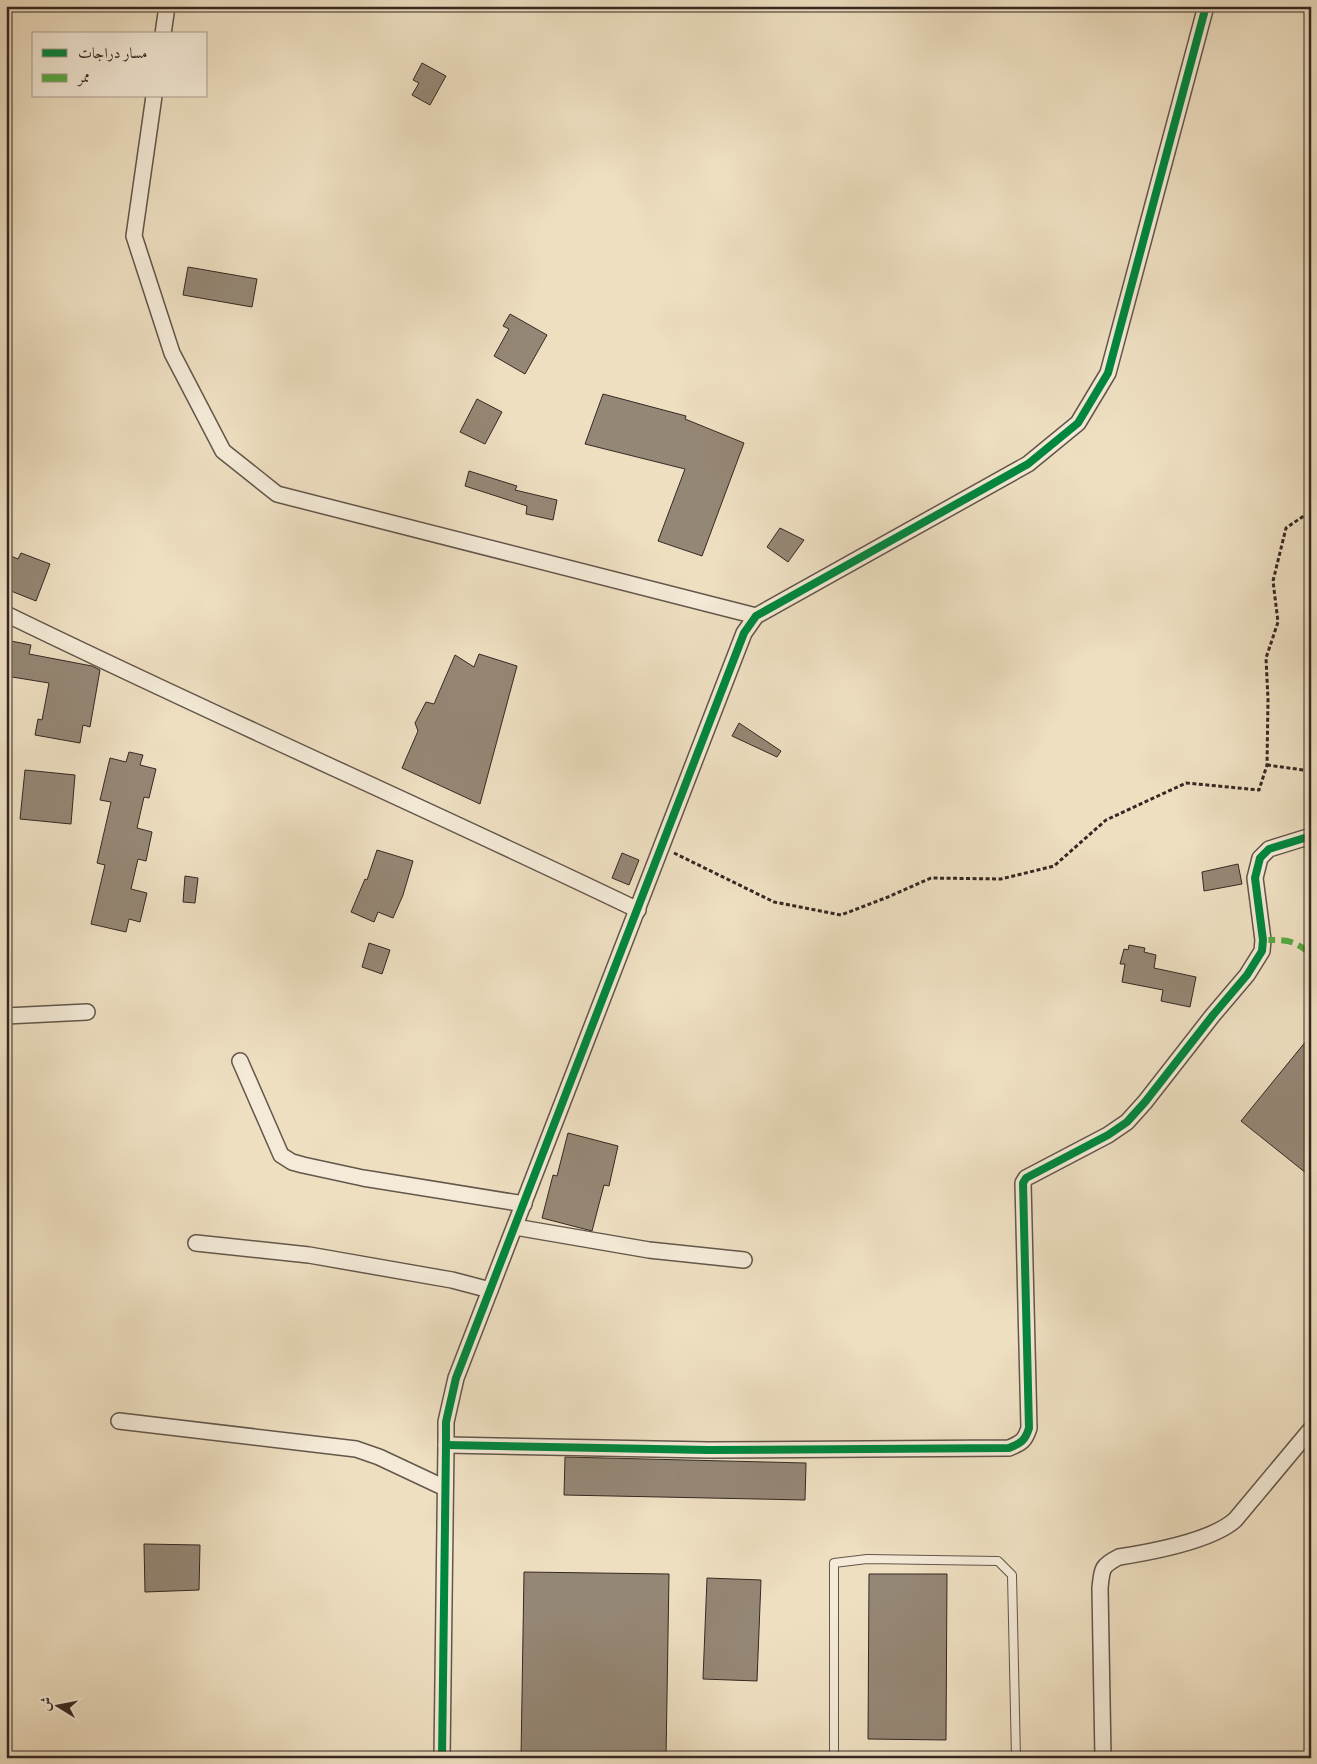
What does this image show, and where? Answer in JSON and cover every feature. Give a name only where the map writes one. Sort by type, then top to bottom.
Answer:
[{"type":"street","points":[[163,32],[167,6]]},
{"type":"street","points":[[442,1758],[446,1422],[456,1378],[744,632],[756,616],[1028,464],[1078,423],[1108,373],[1206,6]]},
{"type":"street","points":[[154,98],[134,236],[172,353],[223,451],[276,494],[756,616]]},
{"type":"street","points":[[6,614],[638,910]]},
{"type":"street","points":[[446,1445],[708,1450],[1009,1448],[1022,1443],[1029,1428],[1022,1183],[1026,1178],[1108,1135],[1127,1122],[1145,1102],[1213,1014],[1247,975],[1262,951],[1263,940],[1255,878],[1260,858],[1269,849],[1311,836]]},
{"type":"street","points":[[6,1016],[87,1012]]},
{"type":"street","points":[[240,1061],[281,1154],[292,1162],[363,1178],[524,1204]]},
{"type":"street","points":[[515,1227],[649,1250],[744,1260]]},
{"type":"street","points":[[196,1243],[309,1255],[452,1280],[490,1290]]},
{"type":"street","points":[[119,1421],[356,1448],[379,1456],[445,1488]]},
{"type":"street","points":[[1103,1758],[1100,1588],[1102,1568],[1106,1563],[1119,1557],[1204,1537],[1226,1528],[1235,1520],[1311,1429]]},
{"type":"lane","points":[[834,1758],[834,1563],[868,1559],[998,1561],[1012,1575],[1016,1758]]},
{"type":"path","points":[[662,847],[698,867],[774,902],[842,915],[931,878],[1001,880],[1054,866],[1106,820],[1186,783],[1259,790],[1267,765],[1268,699],[1266,658],[1278,622],[1273,581],[1286,528],[1311,511]]},
{"type":"path","points":[[1267,765],[1311,771]]},
{"type":"building","points":[[422,63],[446,76],[430,105],[412,95],[419,83],[413,80]]},
{"type":"building","points":[[188,267],[257,279],[252,307],[183,295]]},
{"type":"building","points":[[510,314],[547,335],[525,374],[494,356],[509,329],[503,326]]},
{"type":"building","points":[[603,394],[686,416],[685,419],[744,443],[702,556],[658,541],[685,469],[585,444]]},
{"type":"building","points":[[477,399],[502,412],[485,444],[460,432]]},
{"type":"building","points":[[469,471],[517,486],[515,490],[557,500],[553,520],[526,514],[527,506],[465,486]]},
{"type":"building","points":[[780,528],[804,540],[788,562],[767,547]]},
{"type":"building","points":[[21,553],[50,564],[36,601],[6,589],[6,554],[18,559]]},
{"type":"building","points":[[6,640],[31,645],[29,654],[92,666],[100,670],[90,727],[83,725],[80,743],[35,735],[38,719],[42,720],[49,683],[6,676]]},
{"type":"building","points":[[479,654],[517,666],[480,804],[402,768],[418,731],[415,723],[426,702],[434,704],[455,655],[474,667]]},
{"type":"building","points":[[739,723],[781,751],[777,757],[732,736]]},
{"type":"building","points":[[129,752],[143,755],[140,765],[156,769],[149,798],[144,797],[137,828],[152,832],[146,861],[138,859],[131,889],[147,893],[140,922],[129,919],[126,932],[91,924],[105,865],[97,863],[111,802],[100,800],[110,758],[126,762]]},
{"type":"building","points":[[25,770],[75,775],[71,824],[20,819]]},
{"type":"building","points":[[377,850],[413,861],[403,895],[393,918],[378,912],[374,922],[351,912],[365,879],[367,880]]},
{"type":"building","points":[[622,853],[639,860],[629,885],[612,878]]},
{"type":"building","points":[[1238,864],[1242,884],[1204,891],[1202,872]]},
{"type":"building","points":[[185,876],[198,878],[195,903],[183,902]]},
{"type":"building","points":[[369,943],[390,950],[382,974],[362,967]]},
{"type":"building","points":[[1129,945],[1145,948],[1144,952],[1156,955],[1154,968],[1196,977],[1190,1007],[1161,1001],[1163,990],[1122,982],[1125,964],[1120,964],[1124,949],[1128,950]]},
{"type":"building","points":[[1311,1035],[1311,1177],[1241,1121]]},
{"type":"building","points":[[568,1133],[618,1146],[609,1186],[604,1185],[592,1231],[542,1218],[553,1175],[557,1176]]},
{"type":"building","points":[[565,1457],[806,1463],[805,1500],[564,1495]]},
{"type":"building","points":[[144,1544],[200,1545],[199,1590],[145,1592]]},
{"type":"building","points":[[524,1572],[669,1574],[666,1758],[521,1758]]},
{"type":"building","points":[[869,1574],[947,1574],[946,1740],[868,1739]]},
{"type":"building","points":[[707,1578],[761,1580],[757,1681],[703,1679]]},
{"type":"marked path","points":[[1263,940],[1289,941],[1299,945],[1311,954]]},
{"type":"cycle path","points":[[442,1758],[446,1422],[456,1378],[744,633],[756,616],[1028,464],[1078,423],[1108,373],[1206,6]]},
{"type":"cycle path","points":[[446,1445],[708,1450],[1009,1448],[1020,1443],[1026,1436],[1029,1428],[1023,1183],[1026,1178],[1108,1135],[1127,1122],[1145,1102],[1247,975],[1262,951],[1263,940],[1255,878],[1260,858],[1269,849],[1311,836]]}]
